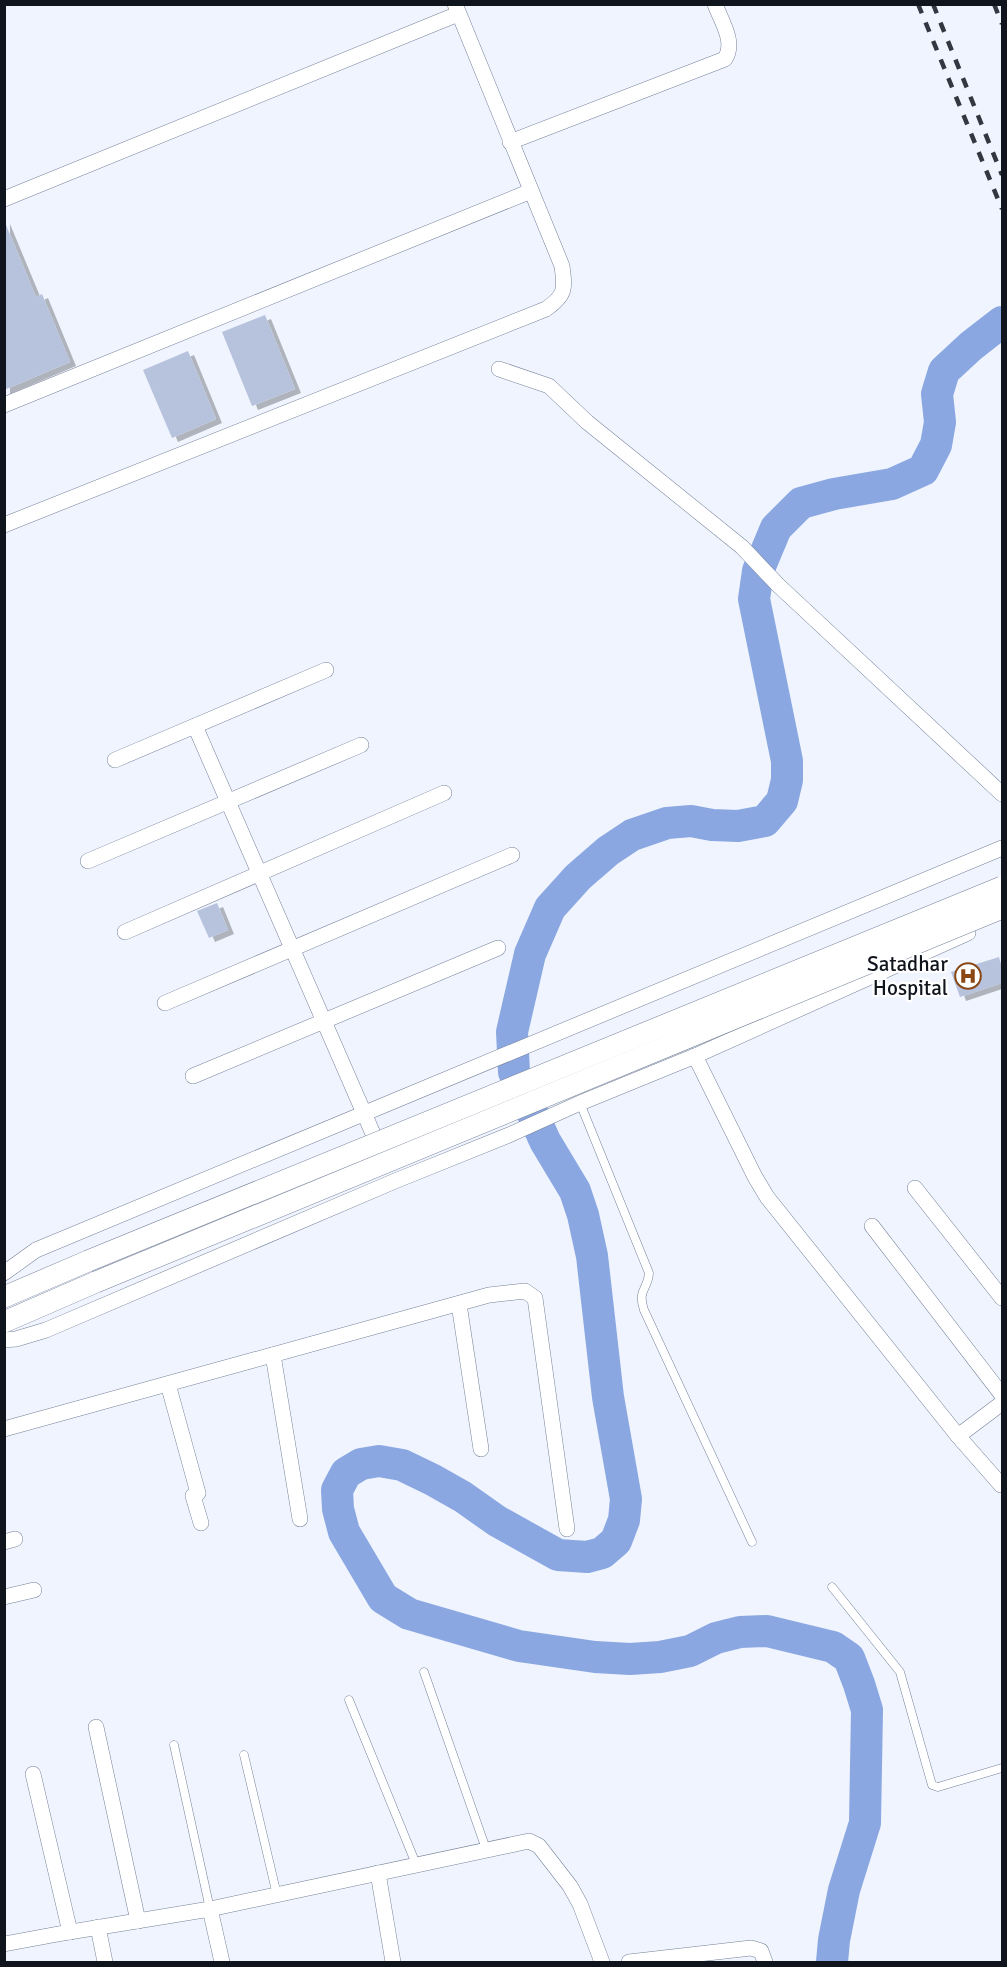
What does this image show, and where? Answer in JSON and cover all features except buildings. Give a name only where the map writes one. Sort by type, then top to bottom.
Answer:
[{"type":"main road","points":[[4,1297],[1002,887]]},
{"type":"main road","points":[[4,1323],[96,1282],[1002,908]]},
{"type":"street","points":[[510,142],[725,58],[730,52],[730,41],[715,4]]},
{"type":"street","points":[[4,199],[456,9],[562,266],[564,278],[560,300],[546,309],[4,525]]},
{"type":"street","points":[[4,405],[531,191]]},
{"type":"street","points":[[499,369],[549,386],[586,422],[742,548],[777,585],[1002,794]]},
{"type":"street","points":[[115,760],[326,670]]},
{"type":"street","points":[[195,726],[394,1181]]},
{"type":"street","points":[[88,861],[361,745]]},
{"type":"street","points":[[125,932],[444,793]]},
{"type":"street","points":[[4,1273],[36,1250],[1002,848]]},
{"type":"street","points":[[165,1004],[512,855]]},
{"type":"street","points":[[4,1340],[16,1339],[46,1330],[394,1181],[509,1136],[695,1056],[1002,917]]},
{"type":"street","points":[[193,1076],[498,948]]},
{"type":"street","points":[[695,1056],[767,1197],[958,1436],[1001,1485]]},
{"type":"street","points":[[915,1188],[1002,1298]]},
{"type":"street","points":[[872,1226],[1002,1395]]},
{"type":"street","points":[[4,1430],[489,1295],[525,1291],[535,1298],[567,1529]]},
{"type":"street","points":[[459,1304],[481,1449]]},
{"type":"street","points":[[273,1355],[300,1519]]},
{"type":"street","points":[[168,1384],[198,1493],[193,1496],[201,1522]]},
{"type":"street","points":[[958,1436],[1002,1403]]},
{"type":"street","points":[[4,1597],[34,1590]]},
{"type":"street","points":[[96,1726],[138,1921]]},
{"type":"street","points":[[33,1774],[70,1932]]},
{"type":"street","points":[[4,1944],[210,1909],[522,1841],[534,1842],[539,1846],[570,1886],[580,1904],[602,1962]]},
{"type":"street","points":[[378,1873],[393,1962]]},
{"type":"street","points":[[210,1909],[222,1962]]},
{"type":"street","points":[[98,1927],[105,1962]]},
{"type":"street","points":[[629,1962],[751,1948],[761,1951],[765,1962]]},
{"type":"lane","points":[[577,1105],[649,1273],[648,1281],[641,1292],[644,1310],[752,1542]]},
{"type":"lane","points":[[832,1587],[900,1672],[932,1785],[938,1786],[1002,1767]]},
{"type":"lane","points":[[424,1672],[486,1849]]},
{"type":"lane","points":[[349,1700],[416,1864]]},
{"type":"lane","points":[[174,1745],[210,1909]]},
{"type":"lane","points":[[244,1755],[277,1895]]},
{"type":"waterway","points":[[832,1962],[844,1890],[865,1823],[867,1710],[849,1658],[833,1647],[767,1631],[740,1632],[716,1638],[690,1651],[660,1657],[630,1659],[595,1657],[519,1646],[409,1614],[383,1598],[344,1532],[338,1509],[337,1490],[346,1473],[361,1464],[379,1461],[402,1465],[463,1497],[497,1521],[558,1555],[587,1557],[602,1553],[616,1541],[624,1520],[626,1499],[608,1397],[592,1256],[575,1191],[545,1141],[514,1072],[512,1032],[530,954],[550,908],[578,877],[608,851],[632,835],[667,823],[691,821],[738,826],[765,821],[782,801],[787,780],[787,761],[754,599],[758,571],[776,528],[801,503],[834,494],[892,484],[923,470],[936,445],[940,422],[937,394],[944,371],[1002,322]]},
{"type":"railway","points":[[918,4],[1002,209]]},
{"type":"railway","points":[[933,4],[1002,175]]},
{"type":"railway","points":[[994,4],[1002,24]]},
{"type":"place","name":"Satadhar Hospital","points":[[968,976]]}]
